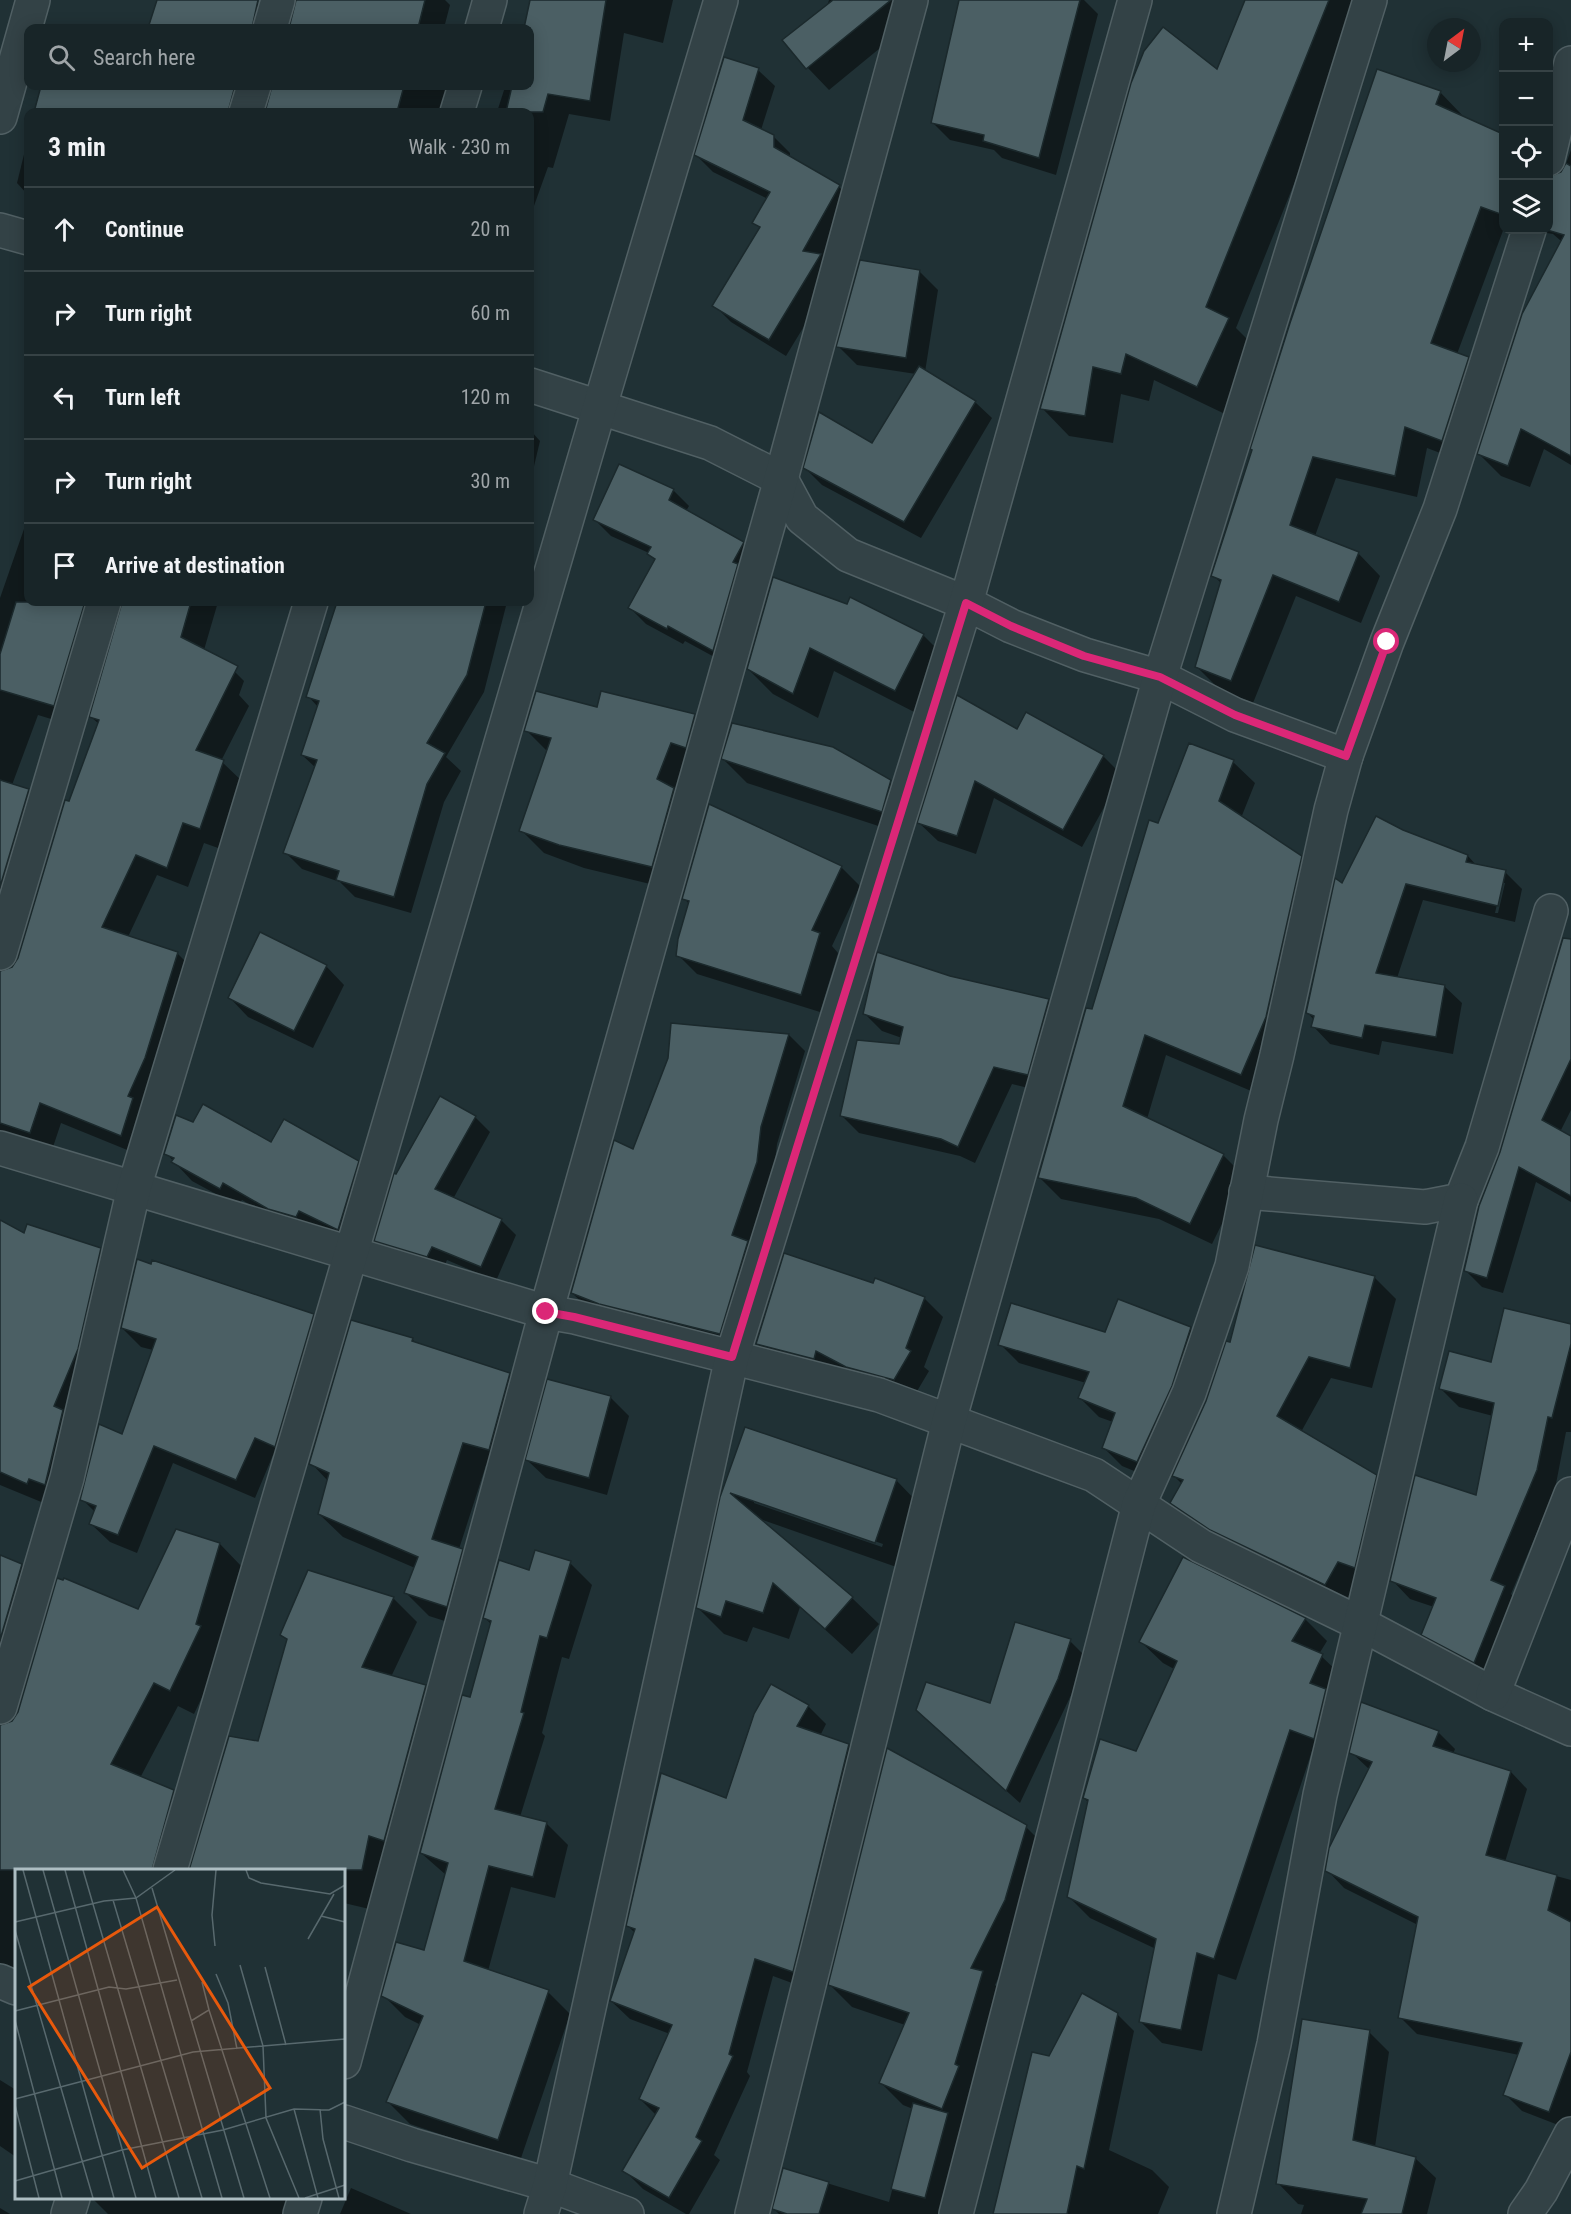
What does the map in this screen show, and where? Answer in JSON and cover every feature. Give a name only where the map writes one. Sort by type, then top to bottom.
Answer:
[{"type":"street","points":[[26,24],[33,0]]},
{"type":"street","points":[[271,24],[278,0]]},
{"type":"street","points":[[483,24],[490,0]]},
{"type":"street","points":[[170,1869],[721,0]]},
{"type":"street","points":[[345,2058],[546,1312],[781,479],[911,0]]},
{"type":"street","points":[[545,2199],[732,1357],[966,603],[1135,0]]},
{"type":"street","points":[[752,2214],[949,1421],[1160,677],[1371,0]]},
{"type":"street","points":[[0,117],[24,32]]},
{"type":"street","points":[[1553,138],[1571,63]]},
{"type":"street","points":[[247,108],[253,90]]},
{"type":"street","points":[[458,108],[464,90]]},
{"type":"street","points":[[0,230],[24,237]]},
{"type":"street","points":[[956,2214],[1139,1504],[1189,1393],[1232,1266],[1264,1102],[1277,1055],[1331,810],[1346,756],[1387,642],[1440,509],[1528,234]]},
{"type":"street","points":[[534,386],[710,443],[781,479],[802,518],[848,555],[966,603],[1011,626],[1084,656],[1160,677],[1235,715],[1346,756]]},
{"type":"street","points":[[0,953],[103,606]]},
{"type":"street","points":[[0,1707],[67,1478],[134,1188],[310,606]]},
{"type":"street","points":[[1234,2214],[1274,2044],[1320,1795],[1461,1200],[1482,1147],[1551,911]]},
{"type":"street","points":[[0,1148],[546,1312],[574,1317],[879,1395],[1094,1475],[1201,1546],[1361,1624],[1493,1694],[1571,1729]]},
{"type":"street","points":[[1246,1192],[1425,1206],[1461,1200]]},
{"type":"street","points":[[1493,1694],[1571,1494]]},
{"type":"street","points":[[0,1981],[15,1988]]},
{"type":"street","points":[[345,2122],[412,2145],[545,2199],[627,2214]]},
{"type":"street","points":[[1525,2214],[1540,2192],[1571,2134]]},
{"type":"street","points":[[68,2214],[73,2199]]},
{"type":"street","points":[[300,2214],[305,2199]]},
{"type":"building","points":[[157,0],[258,0],[253,24],[149,24]]},
{"type":"building","points":[[296,0],[425,0],[419,24],[290,24]]},
{"type":"building","points":[[530,0],[606,0],[590,101],[548,94],[543,112],[534,112],[534,108],[507,108],[511,90],[534,90],[534,24],[525,24]]},
{"type":"building","points":[[833,0],[891,0],[806,69],[782,40]]},
{"type":"building","points":[[959,0],[1080,0],[1039,158],[983,141],[984,135],[931,123]]},
{"type":"building","points":[[1245,0],[1329,0],[1206,307],[1229,318],[1197,387],[1126,354],[1121,374],[1093,367],[1085,416],[1040,409],[1131,83],[1144,51],[1163,27],[1217,69]]},
{"type":"building","points":[[724,57],[759,68],[743,120],[774,135],[774,147],[840,185],[803,251],[821,254],[769,340],[712,306],[760,227],[752,223],[770,192],[694,155]]},
{"type":"building","points":[[1377,69],[1441,91],[1436,104],[1499,132],[1499,214],[1481,207],[1431,343],[1469,357],[1442,441],[1405,427],[1395,476],[1313,457],[1290,525],[1359,552],[1339,602],[1273,575],[1231,681],[1195,667],[1221,580],[1211,576],[1290,323]]},
{"type":"building","points":[[40,90],[234,90],[229,108],[35,108]]},
{"type":"building","points":[[271,90],[403,90],[398,108],[266,108]]},
{"type":"building","points":[[1566,163],[1571,166],[1571,456],[1521,429],[1508,466],[1477,454],[1522,314],[1564,235],[1553,232],[1553,175],[1561,172]]},
{"type":"building","points":[[860,260],[920,270],[906,358],[836,347]]},
{"type":"building","points":[[919,366],[976,401],[904,522],[803,468],[819,412],[872,443]]},
{"type":"building","points":[[619,464],[674,489],[669,500],[744,542],[733,562],[738,564],[713,651],[668,626],[667,629],[628,608],[655,559],[647,554],[651,547],[593,520]]},
{"type":"building","points":[[773,577],[847,604],[850,597],[924,634],[895,691],[810,648],[793,694],[747,669]]},
{"type":"building","points":[[16,602],[24,602],[24,606],[84,606],[54,706],[0,690],[0,654]]},
{"type":"building","points":[[121,606],[190,606],[181,637],[238,666],[196,750],[224,760],[200,829],[183,823],[167,868],[136,855],[102,927],[178,952],[145,1058],[128,1096],[133,1098],[121,1136],[40,1103],[30,1133],[0,1123],[0,971],[12,967],[18,958],[65,800],[69,801],[99,720],[89,717]]},
{"type":"building","points":[[336,606],[485,606],[467,675],[427,743],[445,753],[427,784],[394,897],[336,880],[339,871],[283,853],[317,760],[301,755],[319,701],[306,697]]},
{"type":"building","points":[[536,691],[597,707],[601,691],[695,714],[686,748],[671,743],[657,779],[674,788],[652,867],[559,845],[519,831],[551,738],[524,731]]},
{"type":"building","points":[[957,695],[1017,729],[1026,712],[1104,755],[1063,830],[975,781],[957,836],[917,823]]},
{"type":"building","points":[[732,723],[833,747],[891,780],[882,812],[721,759]]},
{"type":"building","points":[[1189,743],[1234,760],[1219,801],[1302,856],[1266,1017],[1241,1075],[1145,1035],[1123,1106],[1224,1154],[1190,1224],[1136,1198],[1038,1178],[1086,1008],[1092,1009],[1149,820],[1158,823]]},
{"type":"building","points":[[0,780],[29,789],[0,887]]},
{"type":"building","points":[[709,804],[842,866],[812,930],[820,933],[801,995],[676,956],[678,939],[689,901],[682,899]]},
{"type":"building","points":[[1376,816],[1403,830],[1468,855],[1466,862],[1506,870],[1498,906],[1406,884],[1376,973],[1445,985],[1436,1037],[1365,1025],[1362,1038],[1311,1027],[1314,1016],[1306,1013],[1335,878],[1342,883]]},
{"type":"building","points":[[260,932],[327,965],[294,1031],[228,998]]},
{"type":"building","points":[[1563,938],[1571,939],[1571,1059],[1542,1120],[1571,1136],[1571,1196],[1519,1167],[1487,1278],[1464,1271],[1479,1206],[1500,1152]]},
{"type":"building","points":[[877,952],[950,976],[1049,999],[1028,1075],[994,1067],[958,1147],[941,1139],[840,1116],[857,1040],[899,1044],[903,1027],[863,1014]]},
{"type":"building","points":[[671,1023],[789,1034],[761,1127],[757,1162],[732,1235],[748,1241],[720,1334],[599,1304],[571,1293],[614,1140],[633,1149],[668,1058]]},
{"type":"building","points":[[440,1096],[476,1116],[435,1189],[502,1219],[481,1267],[432,1247],[427,1257],[374,1241],[394,1173],[396,1174]]},
{"type":"building","points":[[203,1104],[271,1142],[284,1119],[359,1161],[338,1230],[299,1211],[296,1217],[268,1209],[223,1183],[220,1189],[171,1162],[174,1158],[164,1154],[176,1115],[193,1122]]},
{"type":"building","points":[[0,1220],[24,1233],[27,1224],[101,1248],[78,1349],[54,1406],[63,1410],[45,1485],[29,1479],[27,1484],[0,1472]]},
{"type":"building","points":[[1255,1245],[1375,1276],[1350,1368],[1309,1357],[1277,1416],[1377,1475],[1355,1568],[1338,1562],[1325,1585],[1210,1530],[1170,1503],[1183,1480],[1172,1476],[1206,1401],[1226,1341],[1230,1342]]},
{"type":"building","points":[[784,1253],[873,1283],[875,1278],[925,1297],[906,1348],[911,1351],[894,1380],[846,1367],[816,1351],[814,1359],[756,1344]]},
{"type":"building","points":[[137,1259],[151,1264],[152,1260],[314,1314],[275,1447],[255,1438],[236,1480],[154,1446],[118,1535],[89,1524],[96,1506],[80,1500],[99,1424],[122,1434],[156,1339],[121,1328]]},
{"type":"building","points":[[1118,1299],[1191,1327],[1172,1386],[1137,1462],[1102,1448],[1115,1413],[1078,1398],[1089,1372],[998,1345],[1011,1303],[1105,1332]]},
{"type":"building","points":[[1504,1308],[1571,1324],[1571,1344],[1552,1418],[1548,1417],[1537,1470],[1491,1580],[1505,1586],[1474,1663],[1421,1635],[1436,1598],[1390,1581],[1415,1475],[1476,1495],[1494,1403],[1439,1389],[1449,1351],[1491,1362]]},
{"type":"building","points":[[351,1320],[413,1338],[412,1341],[510,1373],[489,1450],[463,1443],[432,1539],[463,1549],[447,1607],[404,1593],[418,1557],[318,1514],[329,1473],[309,1464]]},
{"type":"building","points":[[547,1379],[611,1396],[589,1478],[525,1460]]},
{"type":"building","points":[[745,1427],[897,1479],[875,1543],[730,1493],[853,1597],[825,1629],[773,1583],[763,1613],[726,1601],[721,1617],[696,1608],[720,1497]]},
{"type":"building","points":[[176,1529],[220,1543],[196,1624],[201,1626],[170,1691],[154,1683],[111,1764],[174,1790],[152,1869],[0,1870],[0,1725],[12,1721],[18,1712],[57,1578],[63,1580],[64,1578],[138,1609]]},
{"type":"building","points":[[535,1550],[571,1561],[547,1638],[540,1636],[521,1712],[524,1713],[495,1809],[547,1822],[533,1877],[489,1866],[464,1961],[549,1990],[498,2140],[386,2102],[423,2016],[381,1996],[396,1942],[424,1950],[448,1863],[420,1853],[462,1695],[470,1697],[491,1621],[483,1618],[499,1560],[529,1570]]},
{"type":"building","points":[[0,1555],[22,1564],[0,1640]]},
{"type":"building","points":[[1183,1557],[1306,1618],[1292,1641],[1323,1654],[1310,1683],[1326,1689],[1314,1739],[1290,1730],[1214,1959],[1197,1953],[1181,2030],[1139,2022],[1156,1939],[1067,1897],[1088,1800],[1083,1798],[1100,1739],[1136,1751],[1177,1661],[1139,1642]]},
{"type":"building","points":[[308,1570],[394,1597],[362,1667],[426,1685],[384,1841],[369,1836],[362,1870],[189,1869],[229,1736],[258,1741],[287,1639],[280,1635]]},
{"type":"building","points":[[1015,1622],[1071,1639],[1058,1679],[1006,1791],[916,1710],[926,1682],[990,1703]]},
{"type":"building","points":[[771,1684],[809,1705],[797,1726],[849,1744],[793,1972],[755,1959],[729,2054],[733,2056],[696,2137],[702,2141],[669,2198],[622,2171],[659,2108],[639,2099],[672,2025],[610,2001],[635,1929],[626,1926],[661,1773],[726,1798],[754,1714]]},
{"type":"building","points":[[1361,1702],[1439,1731],[1433,1746],[1511,1771],[1486,1855],[1557,1875],[1548,1910],[1571,1922],[1571,2052],[1549,2112],[1503,2095],[1522,2043],[1398,2018],[1418,1917],[1325,1871],[1329,1848],[1372,1762],[1349,1753]]},
{"type":"building","points":[[887,1748],[1027,1825],[1005,1900],[971,1968],[983,1971],[955,2064],[959,2066],[942,2109],[879,2083],[909,2013],[828,1985]]},
{"type":"building","points":[[1082,1993],[1118,2013],[1084,2169],[1077,2166],[1067,2214],[993,2214],[1032,2052],[1049,2056]]},
{"type":"building","points":[[1302,2019],[1370,2030],[1353,2140],[1416,2157],[1402,2214],[1361,2214],[1367,2199],[1276,2184]]},
{"type":"building","points":[[913,2103],[948,2113],[925,2198],[891,2189]]},
{"type":"building","points":[[783,2168],[829,2182],[819,2214],[787,2214],[772,2209]]},
{"type":"route","points":[[546,1312],[732,1357],[966,603],[1011,626],[1084,656],[1160,677],[1235,715],[1346,756],[1387,642]]}]
